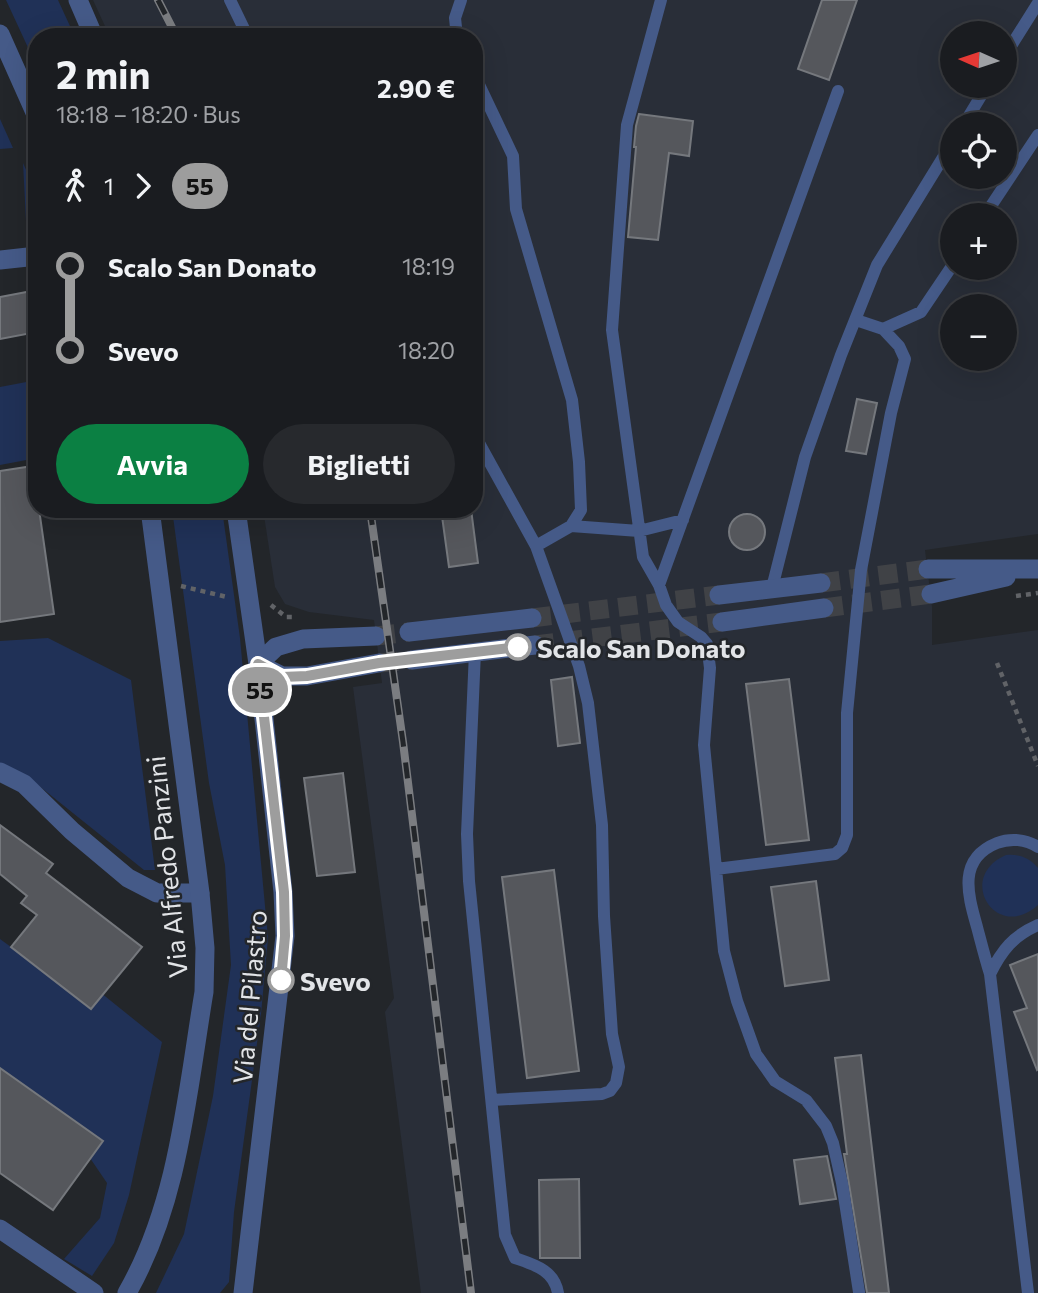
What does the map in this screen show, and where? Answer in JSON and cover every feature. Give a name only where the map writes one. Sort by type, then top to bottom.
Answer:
[{"type":"street","points":[[78,0],[90,28]]},
{"type":"street","points":[[0,34],[28,97]]},
{"type":"street","points":[[0,260],[28,257]]},
{"type":"street","name":"Via Alfredo Panzini","points":[[127,1293],[148,1251],[169,1187],[204,992],[205,948],[200,892],[151,518]]},
{"type":"street","name":"Via del Pilastro","points":[[237,518],[258,664],[284,892],[285,936],[243,1293]]},
{"type":"street","points":[[928,569],[1038,569],[931,594]]},
{"type":"street","points":[[719,595],[821,583]]},
{"type":"street","points":[[722,622],[824,608]]},
{"type":"street","points":[[409,632],[532,618]]},
{"type":"street","points":[[376,636],[303,639],[276,647],[258,664],[282,677],[307,676],[379,663]]},
{"type":"street","points":[[412,660],[535,645]]},
{"type":"street","points":[[0,772],[24,784],[72,831],[128,878],[157,893],[200,892]]},
{"type":"street","points":[[0,1229],[94,1293]]},
{"type":"lane","points":[[230,0],[244,28]]},
{"type":"lane","points":[[456,28],[455,18],[461,0]]},
{"type":"lane","points":[[661,0],[626,125],[612,330],[639,531],[643,557],[659,585],[666,605],[678,622],[701,637],[706,644],[710,668],[705,745],[724,951],[737,1002],[756,1054],[775,1081],[806,1100],[826,1126],[833,1143],[842,1184],[859,1292]]},
{"type":"lane","points":[[1017,36],[1038,3]]},
{"type":"lane","points":[[659,585],[838,91]]},
{"type":"lane","points":[[483,93],[513,156],[516,209],[572,400],[579,462],[580,510],[571,526],[536,546]]},
{"type":"lane","points":[[993,203],[1038,135]]},
{"type":"lane","points":[[772,588],[805,457],[841,355],[877,265],[940,163]]},
{"type":"lane","points":[[883,329],[921,312],[943,280]]},
{"type":"lane","points":[[716,869],[835,854],[842,848],[847,835],[847,713],[861,570],[891,413],[905,359],[899,346],[883,329],[856,320]]},
{"type":"lane","points":[[483,450],[536,546],[579,666],[588,703],[602,825],[604,916],[612,1034],[619,1067],[616,1083],[610,1091],[602,1094],[492,1100]]},
{"type":"lane","points":[[571,526],[639,531],[683,520]]},
{"type":"lane","points":[[475,652],[467,834],[468,869],[505,1236],[516,1258],[547,1270],[557,1286],[558,1293]]},
{"type":"lane","points":[[1028,1293],[990,974],[967,888],[969,872],[976,858],[988,847],[1003,841],[1019,840],[1038,847]]},
{"type":"lane","points":[[990,974],[1011,940],[1038,925]]},
{"type":"path","points":[[997,663],[1038,766]]},
{"type":"shaded area","points":[[6,0],[58,0],[71,28],[28,28],[28,48]]},
{"type":"shaded area","points":[[93,0],[1038,0],[1038,534],[925,550],[932,607],[932,645],[1038,630],[1038,1293],[421,1293],[385,1012],[394,998],[353,687],[382,683],[374,620],[309,612],[285,604],[275,587],[264,518],[483,518],[483,28],[106,28]]},
{"type":"shaded area","points":[[0,119],[13,148],[0,149]]},
{"type":"shaded area","points":[[23,163],[28,174],[27,240]]},
{"type":"shaded area","points":[[28,382],[28,460],[0,465],[0,387]]},
{"type":"shaded area","points":[[173,518],[223,518],[240,638],[268,938],[261,1014],[234,1212],[229,1282],[220,1293],[156,1293],[184,1234],[213,1096],[231,965],[225,865],[209,783]]},
{"type":"shaded area","points":[[48,638],[131,680],[155,870],[144,870],[28,777],[0,764],[0,641]]},
{"type":"shaded area","points":[[1006,855],[1024,857],[1038,868],[1038,905],[1022,915],[1008,916],[996,912],[987,903],[983,891],[984,877],[991,865]]},
{"type":"shaded area","points":[[24,931],[162,1042],[129,1195],[114,1243],[92,1276],[64,1259],[100,1218],[107,1183],[90,1158],[0,1097],[0,939],[11,947]]},
{"type":"building","points":[[822,0],[857,0],[829,80],[798,69]]},
{"type":"building","points":[[639,114],[693,121],[689,156],[669,153],[658,240],[628,237]]},
{"type":"building","points":[[28,292],[28,334],[0,339],[0,297]]},
{"type":"building","points":[[857,399],[877,403],[866,454],[846,451]]},
{"type":"building","points":[[28,467],[28,518],[40,518],[54,614],[0,622],[0,471]]},
{"type":"building","points":[[747,514],[760,519],[765,532],[760,545],[747,550],[734,545],[729,532],[734,519]]},
{"type":"building","points":[[442,518],[472,518],[478,563],[449,567]]},
{"type":"building","points":[[572,677],[580,743],[558,746],[551,680]]},
{"type":"building","points":[[789,679],[809,840],[766,845],[746,684]]},
{"type":"building","points":[[343,773],[355,872],[317,876],[304,778]]},
{"type":"building","points":[[0,825],[53,864],[46,873],[142,947],[91,1009],[11,947],[37,915],[21,903],[27,896],[0,874]]},
{"type":"building","points":[[554,870],[579,1071],[527,1078],[502,877]]},
{"type":"building","points":[[816,881],[829,980],[785,986],[771,887]]},
{"type":"building","points":[[1038,954],[1037,1070],[1014,1012],[1027,1008],[1010,965]]},
{"type":"building","points":[[861,1055],[889,1293],[867,1293],[844,1154],[847,1154],[835,1058]]},
{"type":"building","points":[[0,1068],[103,1141],[53,1210],[0,1173]]},
{"type":"building","points":[[827,1156],[836,1199],[800,1204],[794,1160]]},
{"type":"building","points":[[579,1179],[580,1258],[540,1258],[539,1180]]},
{"type":"tunnel","points":[[821,583],[928,569]]},
{"type":"tunnel","points":[[824,608],[931,594]]},
{"type":"tunnel","points":[[532,618],[719,595]]},
{"type":"tunnel","points":[[535,645],[722,622]]},
{"type":"tunnel","points":[[376,636],[409,632]]},
{"type":"tunnel","points":[[379,663],[412,660]]},
{"type":"railway","points":[[158,0],[172,28]]},
{"type":"railway","points":[[371,518],[403,742],[471,1293]]},
{"type":"bus line","name":"55","points":[[281,980],[285,936],[284,892],[258,664],[282,677],[307,676],[379,663],[518,647]]},
{"type":"place","name":"Scalo San Donato","points":[[518,647]]},
{"type":"place","name":"Svevo","points":[[281,980]]}]
